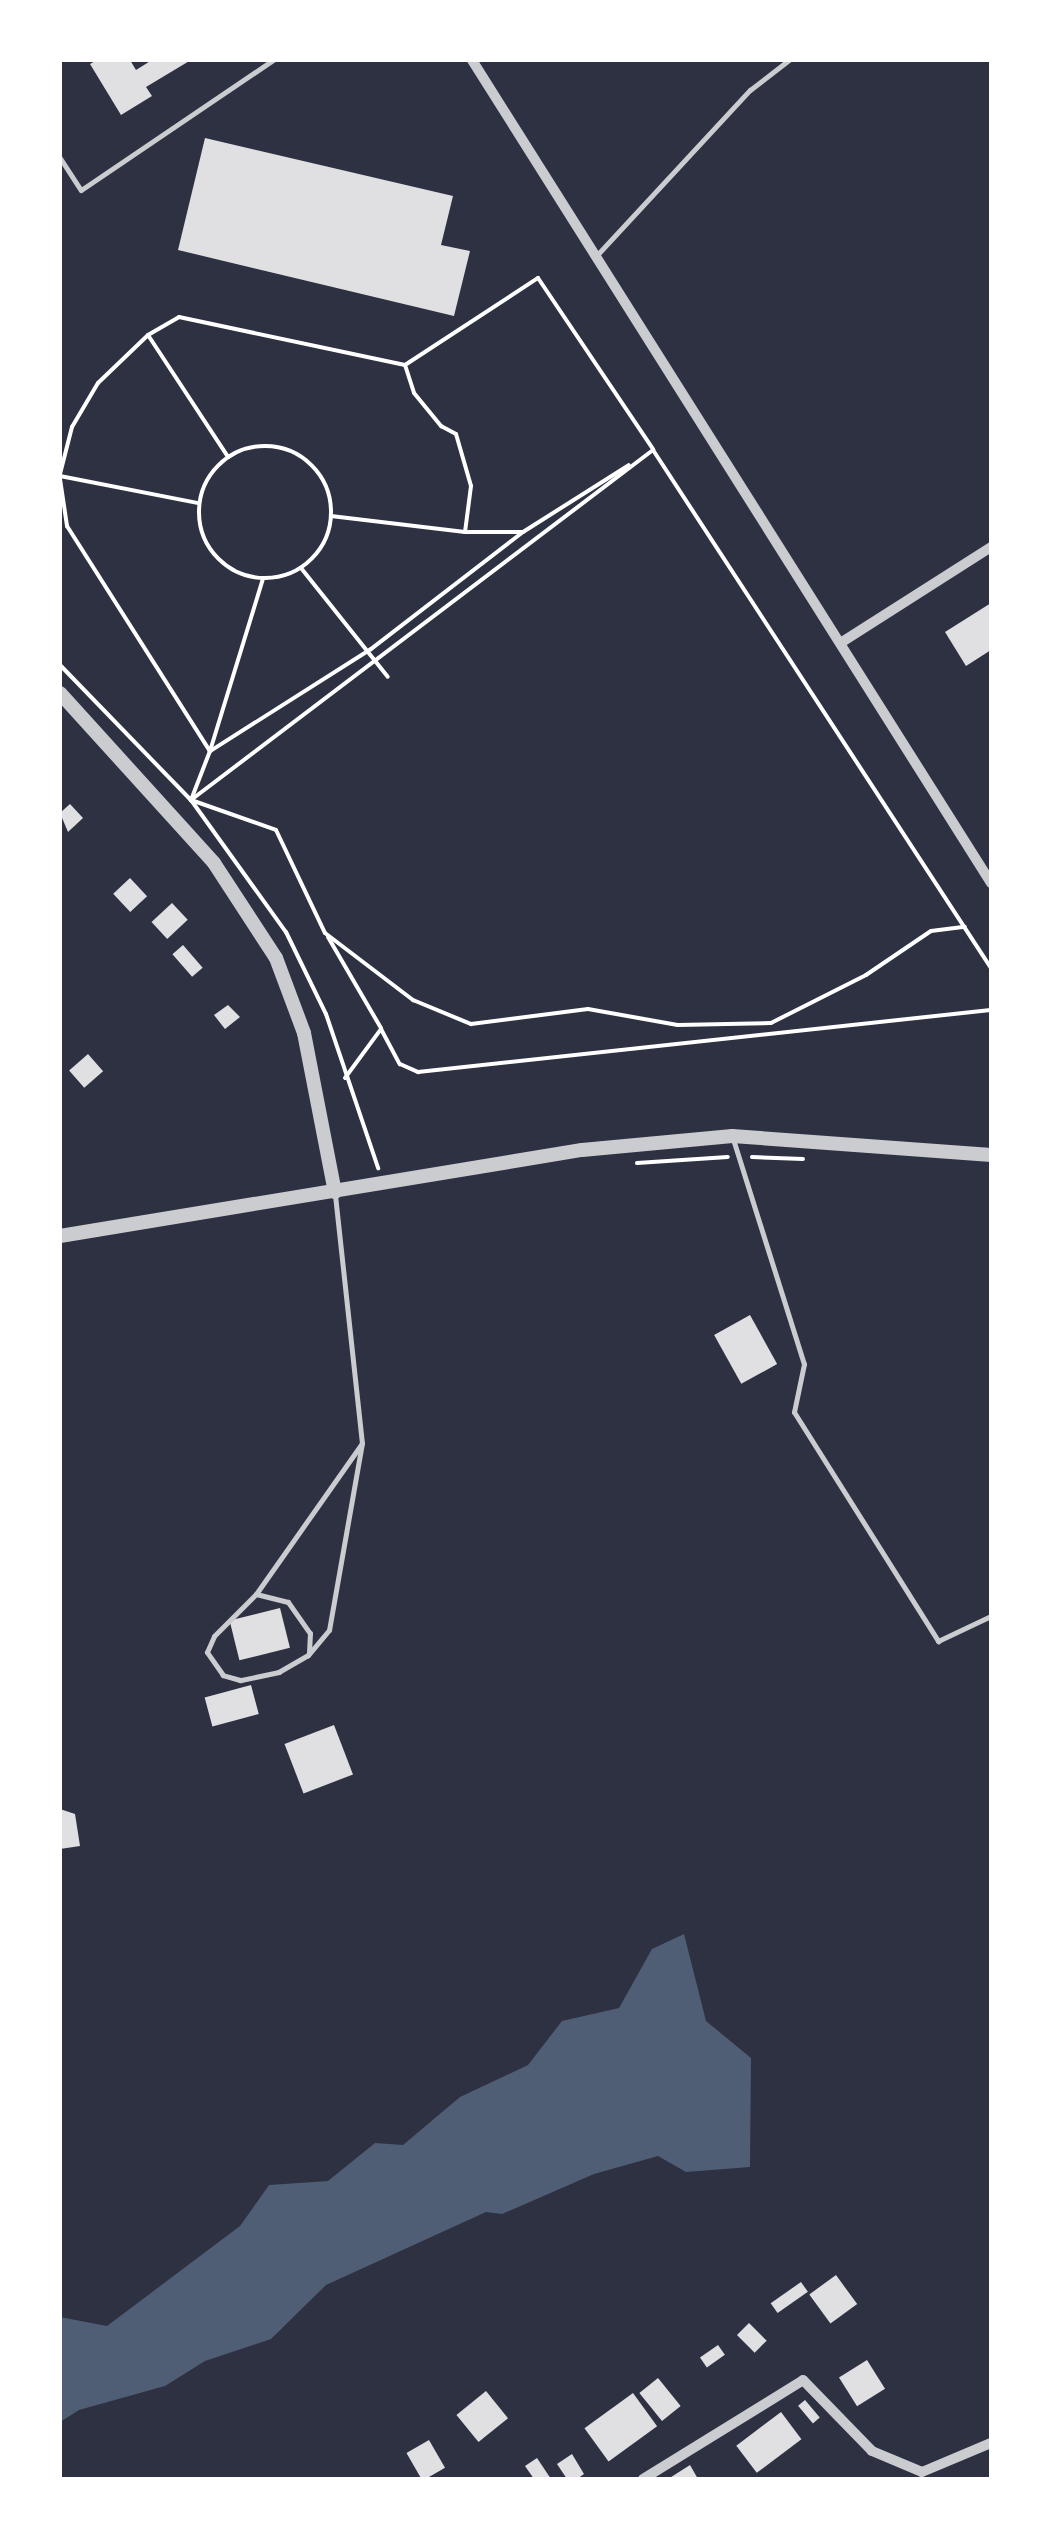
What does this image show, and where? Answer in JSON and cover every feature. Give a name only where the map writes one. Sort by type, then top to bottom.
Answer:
[{"type":"street","points":[[472,60],[991,883]]},
{"type":"street","points":[[842,642],[991,547]]},
{"type":"street","points":[[60,694],[214,863],[276,958],[304,1033],[335,1192]]},
{"type":"street","points":[[60,1236],[582,1150],[732,1136],[991,1154]]},
{"type":"street","points":[[642,2479],[804,2380],[872,2451],[922,2472],[991,2444]]},
{"type":"lane","points":[[60,158],[81,190],[273,60]]},
{"type":"lane","points":[[597,255],[750,90],[790,60]]},
{"type":"lane","points":[[732,1136],[804,1364],[794,1412],[938,1642],[991,1616]]},
{"type":"lane","points":[[335,1192],[362,1443],[330,1630],[308,1655],[279,1672],[240,1680],[212,1662],[207,1652],[214,1636],[256,1594],[362,1443]]},
{"type":"lane","points":[[256,1594],[288,1602],[310,1633],[308,1655]]},
{"type":"path","points":[[210,751],[68,526],[60,476],[72,427],[98,383],[148,335],[179,317],[405,365],[538,278],[991,968]]},
{"type":"path","points":[[148,335],[228,457]]},
{"type":"path","points":[[405,365],[414,392],[441,426],[456,434],[472,486],[465,532]]},
{"type":"path","points":[[248,448],[290,450],[321,476],[331,516],[327,536],[302,568],[262,579],[222,564],[199,526],[198,503],[208,477],[228,457],[248,448]]},
{"type":"path","points":[[210,751],[371,649],[523,532],[654,450]]},
{"type":"path","points":[[191,800],[654,450]]},
{"type":"path","points":[[60,476],[198,503]]},
{"type":"path","points":[[331,516],[465,532],[523,532]]},
{"type":"path","points":[[302,568],[371,649],[388,677]]},
{"type":"path","points":[[191,800],[210,751],[262,579]]},
{"type":"path","points":[[191,800],[276,830],[325,933],[400,1064],[418,1072],[991,1010]]},
{"type":"path","points":[[325,933],[413,1000],[472,1024],[588,1009],[678,1025],[770,1023],[866,976],[931,931],[965,927]]},
{"type":"path","points":[[345,1078],[381,1029]]},
{"type":"path","points":[[630,1164],[737,1157],[815,1160]]},
{"type":"water","points":[[684,1934],[706,2021],[751,2058],[750,2167],[686,2172],[658,2156],[594,2174],[502,2214],[486,2212],[326,2285],[271,2339],[205,2361],[165,2386],[79,2410],[60,2422],[60,2317],[107,2326],[240,2226],[269,2185],[328,2181],[375,2143],[403,2145],[460,2097],[528,2065],[562,2021],[619,2008],[652,1949]]},
{"type":"building","points":[[97,60],[130,60],[136,70],[152,60],[191,60],[146,87],[152,96],[121,115],[90,64]]},
{"type":"building","points":[[205,138],[453,196],[441,245],[470,251],[454,316],[178,250]]},
{"type":"building","points":[[991,603],[991,650],[966,666],[945,632]]},
{"type":"building","points":[[70,804],[83,818],[68,832],[60,813]]},
{"type":"building","points":[[130,878],[147,896],[130,912],[113,894]]},
{"type":"building","points":[[172,903],[188,920],[167,939],[152,922]]},
{"type":"building","points":[[183,945],[203,968],[192,977],[172,954]]},
{"type":"building","points":[[228,1005],[240,1017],[225,1029],[214,1015]]},
{"type":"building","points":[[88,1054],[103,1071],[84,1088],[69,1070]]},
{"type":"building","points":[[750,1315],[777,1364],[741,1384],[714,1335]]},
{"type":"building","points":[[280,1608],[290,1648],[239,1660],[230,1621]]},
{"type":"building","points":[[251,1685],[259,1714],[212,1726],[205,1697]]},
{"type":"building","points":[[334,1725],[353,1774],[304,1793],[285,1744]]},
{"type":"building","points":[[60,1809],[75,1814],[80,1846],[60,1849]]},
{"type":"building","points":[[836,2275],[857,2304],[830,2324],[809,2294]]},
{"type":"building","points":[[801,2282],[808,2292],[778,2313],[771,2303]]},
{"type":"building","points":[[749,2323],[767,2341],[755,2353],[737,2335]]},
{"type":"building","points":[[718,2345],[725,2355],[707,2367],[700,2358]]},
{"type":"building","points":[[867,2360],[885,2389],[857,2406],[839,2377]]},
{"type":"building","points":[[658,2378],[681,2406],[662,2421],[639,2393]]},
{"type":"building","points":[[486,2391],[508,2418],[478,2442],[456,2415]]},
{"type":"building","points":[[633,2393],[657,2426],[609,2461],[584,2428]]},
{"type":"building","points":[[805,2400],[820,2418],[813,2423],[798,2406]]},
{"type":"building","points":[[781,2412],[801,2439],[757,2473],[736,2446]]},
{"type":"building","points":[[429,2440],[445,2468],[421,2479],[406,2453]]},
{"type":"building","points":[[572,2454],[584,2474],[567,2479],[557,2464]]},
{"type":"building","points":[[537,2458],[551,2479],[534,2479],[525,2466]]},
{"type":"building","points":[[690,2465],[698,2479],[668,2479]]}]
